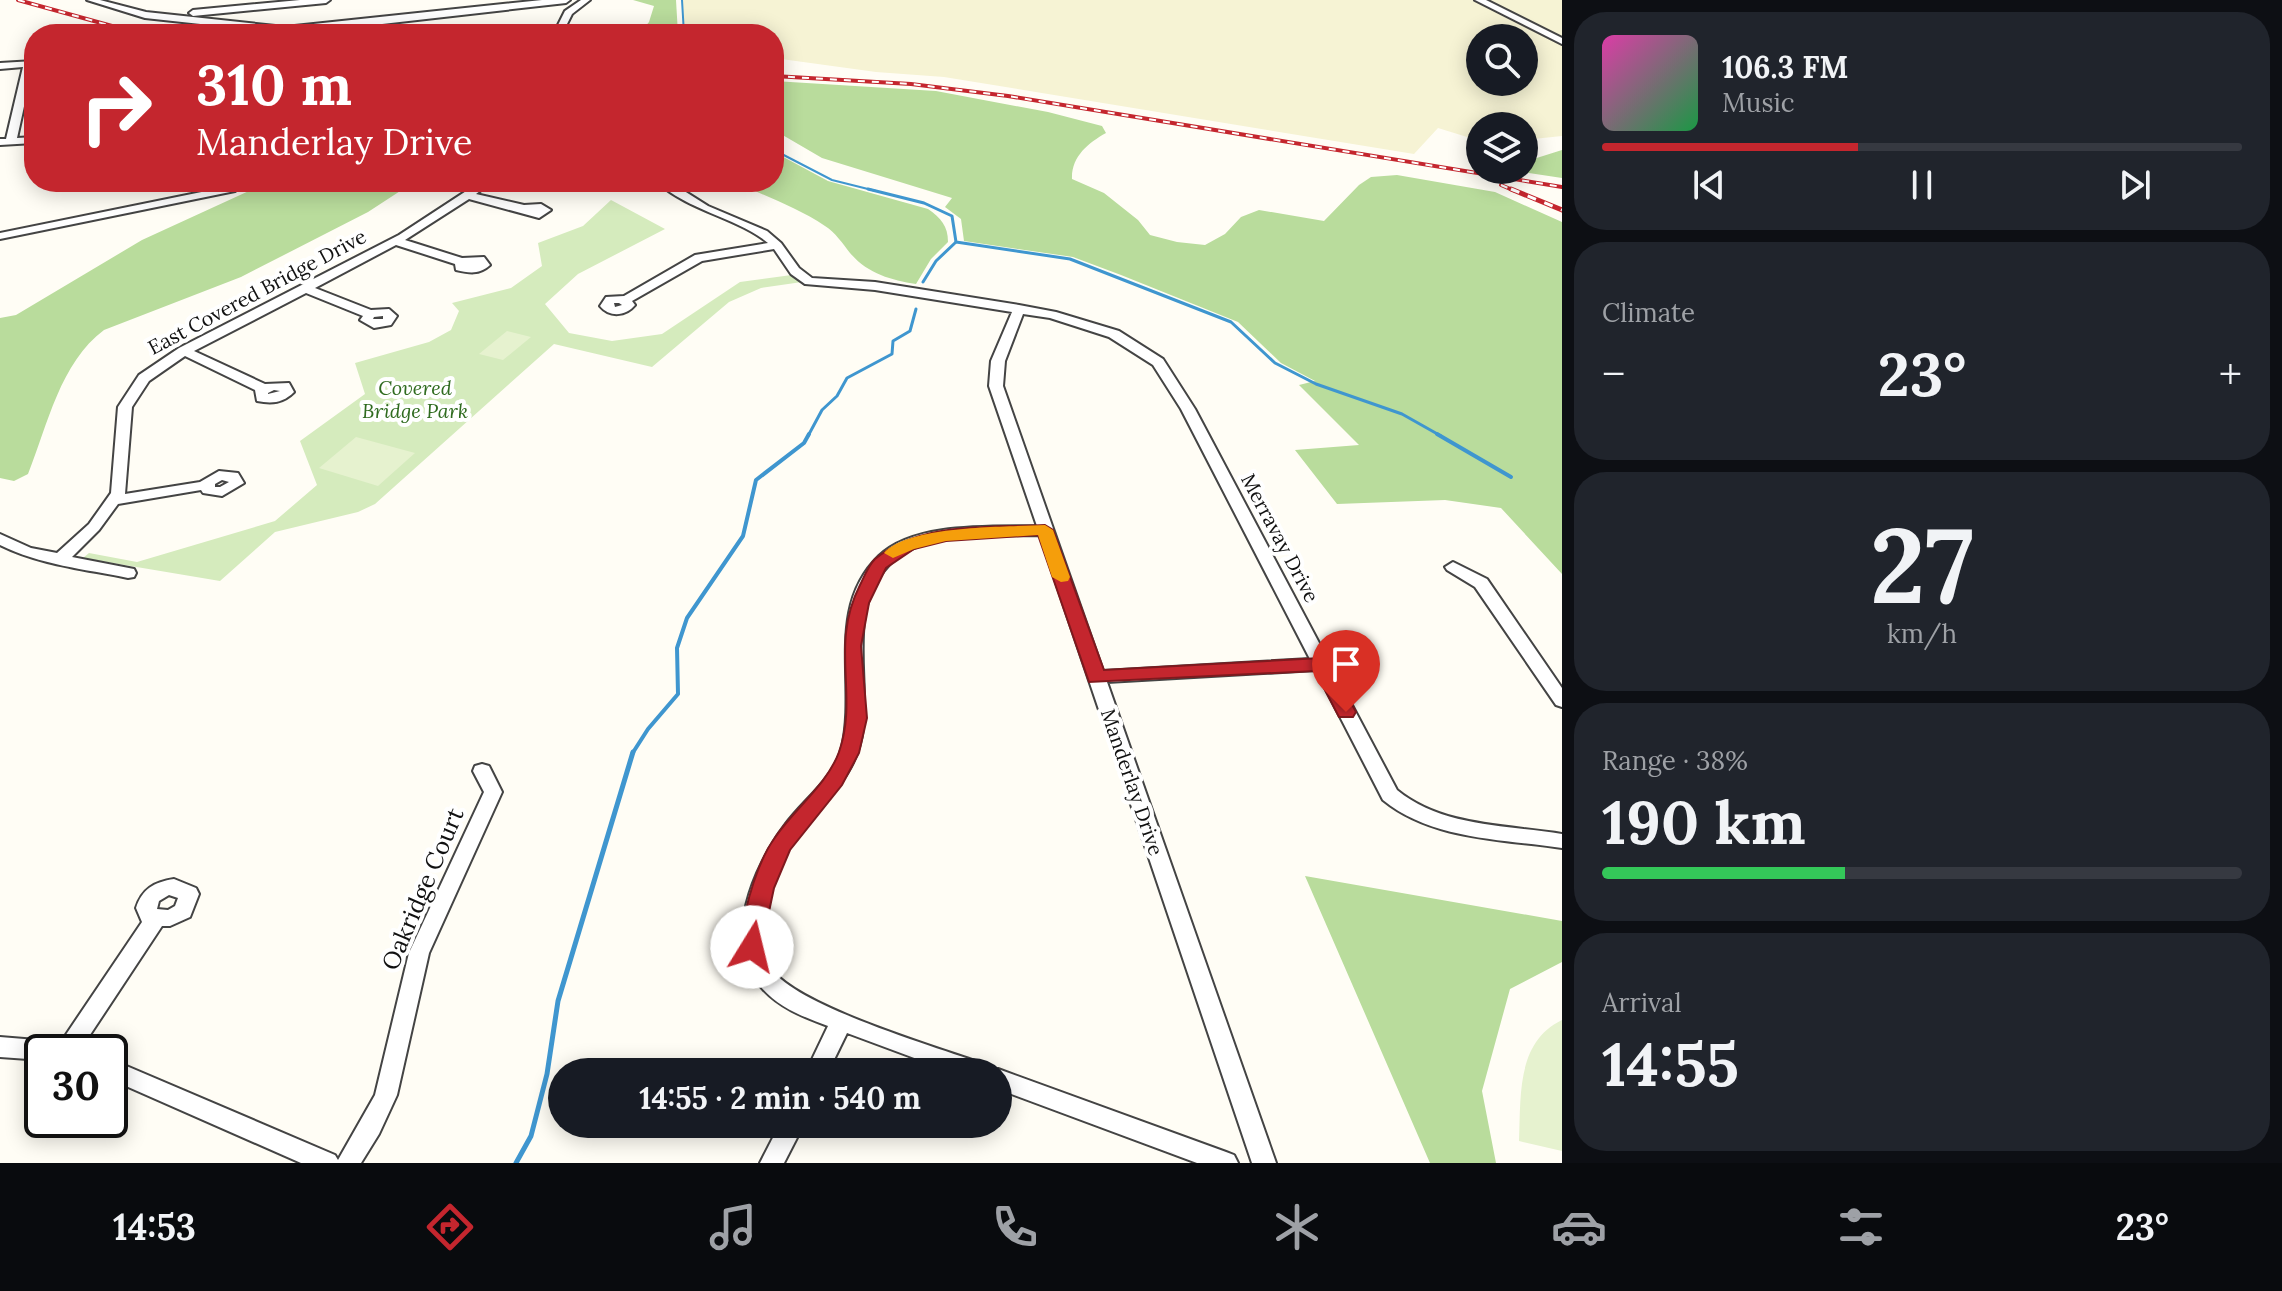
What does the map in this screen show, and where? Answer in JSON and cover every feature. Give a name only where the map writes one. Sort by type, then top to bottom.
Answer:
[{"type":"street","points":[[91,0],[134,13],[227,24]]},
{"type":"street","points":[[160,17],[326,0]]},
{"type":"street","points":[[341,24],[566,0]]},
{"type":"street","points":[[562,24],[568,13],[585,0]]},
{"type":"street","points":[[1479,0],[1562,41]]},
{"type":"street","points":[[0,66],[24,65]]},
{"type":"street","points":[[6,142],[24,87]]},
{"type":"street","points":[[0,236],[216,192]]},
{"type":"street","name":"East Covered Bridge Drive","points":[[59,560],[94,527],[114,500],[120,481],[125,407],[144,378],[184,351],[395,241],[472,192]]},
{"type":"street","points":[[678,192],[704,208],[763,233],[777,245],[795,271],[809,281]]},
{"type":"street","points":[[467,195],[525,209]]},
{"type":"street","points":[[395,241],[462,262]]},
{"type":"street","points":[[625,300],[699,258],[777,245]]},
{"type":"street","points":[[792,289],[809,281],[875,286],[1019,309]]},
{"type":"street","points":[[305,288],[370,314]]},
{"type":"street","name":"Manderlay Drive","points":[[1019,309],[998,361],[996,386],[1264,1163]]},
{"type":"street","name":"Merravay Drive","points":[[1019,309],[1066,318],[1114,334],[1146,353],[1168,374],[1390,795],[1407,809],[1435,822],[1562,841]]},
{"type":"street","points":[[184,351],[265,389]]},
{"type":"street","points":[[114,500],[206,485]]},
{"type":"street","points":[[941,1058],[807,1009],[773,987],[755,960],[752,932],[763,888],[781,846],[834,779],[849,753],[857,718],[852,646],[860,603],[879,565],[908,545],[946,536],[1045,530]]},
{"type":"street","points":[[0,539],[26,552],[128,573]]},
{"type":"street","points":[[1453,567],[1481,583],[1562,701]]},
{"type":"street","points":[[1096,677],[1321,664]]},
{"type":"street","name":"Oakridge Court","points":[[348,1163],[371,1127],[386,1095],[419,953],[493,792],[482,771]]},
{"type":"street","points":[[79,1034],[155,919]]},
{"type":"street","points":[[824,1058],[842,1021]]},
{"type":"street","points":[[0,1047],[24,1048]]},
{"type":"street","points":[[128,1077],[327,1163]]},
{"type":"street","points":[[1012,1084],[1226,1163]]},
{"type":"street","points":[[772,1163],[785,1138]]},
{"type":"shaded area","points":[[682,0],[1562,0],[1562,136],[1538,139],[1538,112],[1466,112],[1466,137],[1438,128],[1414,154],[944,77],[876,72],[784,59],[784,24],[683,24]]},
{"type":"green space","points":[[633,0],[676,0],[677,24],[647,24],[654,6]]},
{"type":"green space","points":[[784,82],[936,91],[1048,112],[1102,126],[1106,133],[1078,157],[1072,179],[1104,193],[1138,220],[1150,235],[1177,242],[1205,245],[1225,234],[1241,217],[1259,210],[1324,221],[1371,177],[1397,175],[1495,192],[1562,222],[1562,574],[1501,508],[1445,500],[1337,504],[1295,450],[1359,445],[1299,385],[1315,381],[1281,363],[1238,322],[1073,257],[964,241],[961,219],[945,207],[952,198],[822,158],[784,136]]},
{"type":"green space","points":[[1562,150],[1562,178],[1538,174],[1538,158]]},
{"type":"green space","points":[[784,157],[828,181],[928,209],[943,223],[948,242],[931,259],[916,284],[872,271],[857,260],[825,226],[758,192],[784,192]]},
{"type":"green space","points":[[247,192],[399,192],[368,212],[241,277],[104,330],[76,359],[66,377],[28,474],[14,481],[0,478],[0,318],[16,315],[142,240]]},
{"type":"green space","name":"Covered Bridge Park","points":[[611,200],[665,229],[578,274],[545,304],[569,333],[612,341],[662,334],[740,282],[799,274],[809,281],[761,288],[729,302],[652,367],[554,344],[375,504],[358,512],[275,532],[220,581],[83,558],[89,553],[137,562],[275,521],[317,485],[300,441],[365,394],[355,363],[429,342],[451,330],[459,311],[452,303],[511,288],[542,266],[538,243],[583,226]]},
{"type":"green space","points":[[507,331],[531,337],[503,360],[479,354]]},
{"type":"green space","points":[[356,437],[415,453],[378,486],[319,468]]},
{"type":"green space","points":[[1305,876],[1562,921],[1562,962],[1510,989],[1482,1091],[1496,1163],[1430,1163]]},
{"type":"green space","points":[[1562,1020],[1562,1151],[1519,1141],[1521,1089],[1529,1056],[1547,1030]]},
{"type":"waterway","points":[[682,0],[683,24]]},
{"type":"waterway","points":[[784,155],[832,180],[924,203],[952,216],[956,242]]},
{"type":"waterway","points":[[923,282],[936,261],[956,242]]},
{"type":"waterway","points":[[956,242],[1070,259],[1231,322],[1275,363],[1316,384],[1402,414],[1441,436]]},
{"type":"waterway","points":[[808,436],[822,410],[837,396],[847,378],[892,354],[893,341],[910,331],[916,309]]},
{"type":"waterway","points":[[633,753],[648,729],[678,694],[677,648],[687,618],[743,536],[756,480],[804,443],[809,434]]},
{"type":"waterway","points":[[1437,434],[1511,477]]},
{"type":"waterway","points":[[516,1163],[531,1136],[547,1074],[558,1001],[633,753]]},
{"type":"railway","points":[[18,0],[105,24]]},
{"type":"railway","points":[[784,77],[911,84],[1008,96],[1562,187]]},
{"type":"railway","points":[[1501,185],[1515,191]]},
{"type":"railway","points":[[1511,189],[1562,210]]},
{"type":"slow traffic","points":[[893,553],[908,545],[946,536],[1045,530],[1061,577]]},
{"type":"route","points":[[752,947],[752,932],[772,864],[791,831],[834,779],[849,753],[857,718],[852,646],[860,603],[879,565],[908,545],[946,536],[1045,530],[1096,677],[1321,664],[1346,712]]}]
